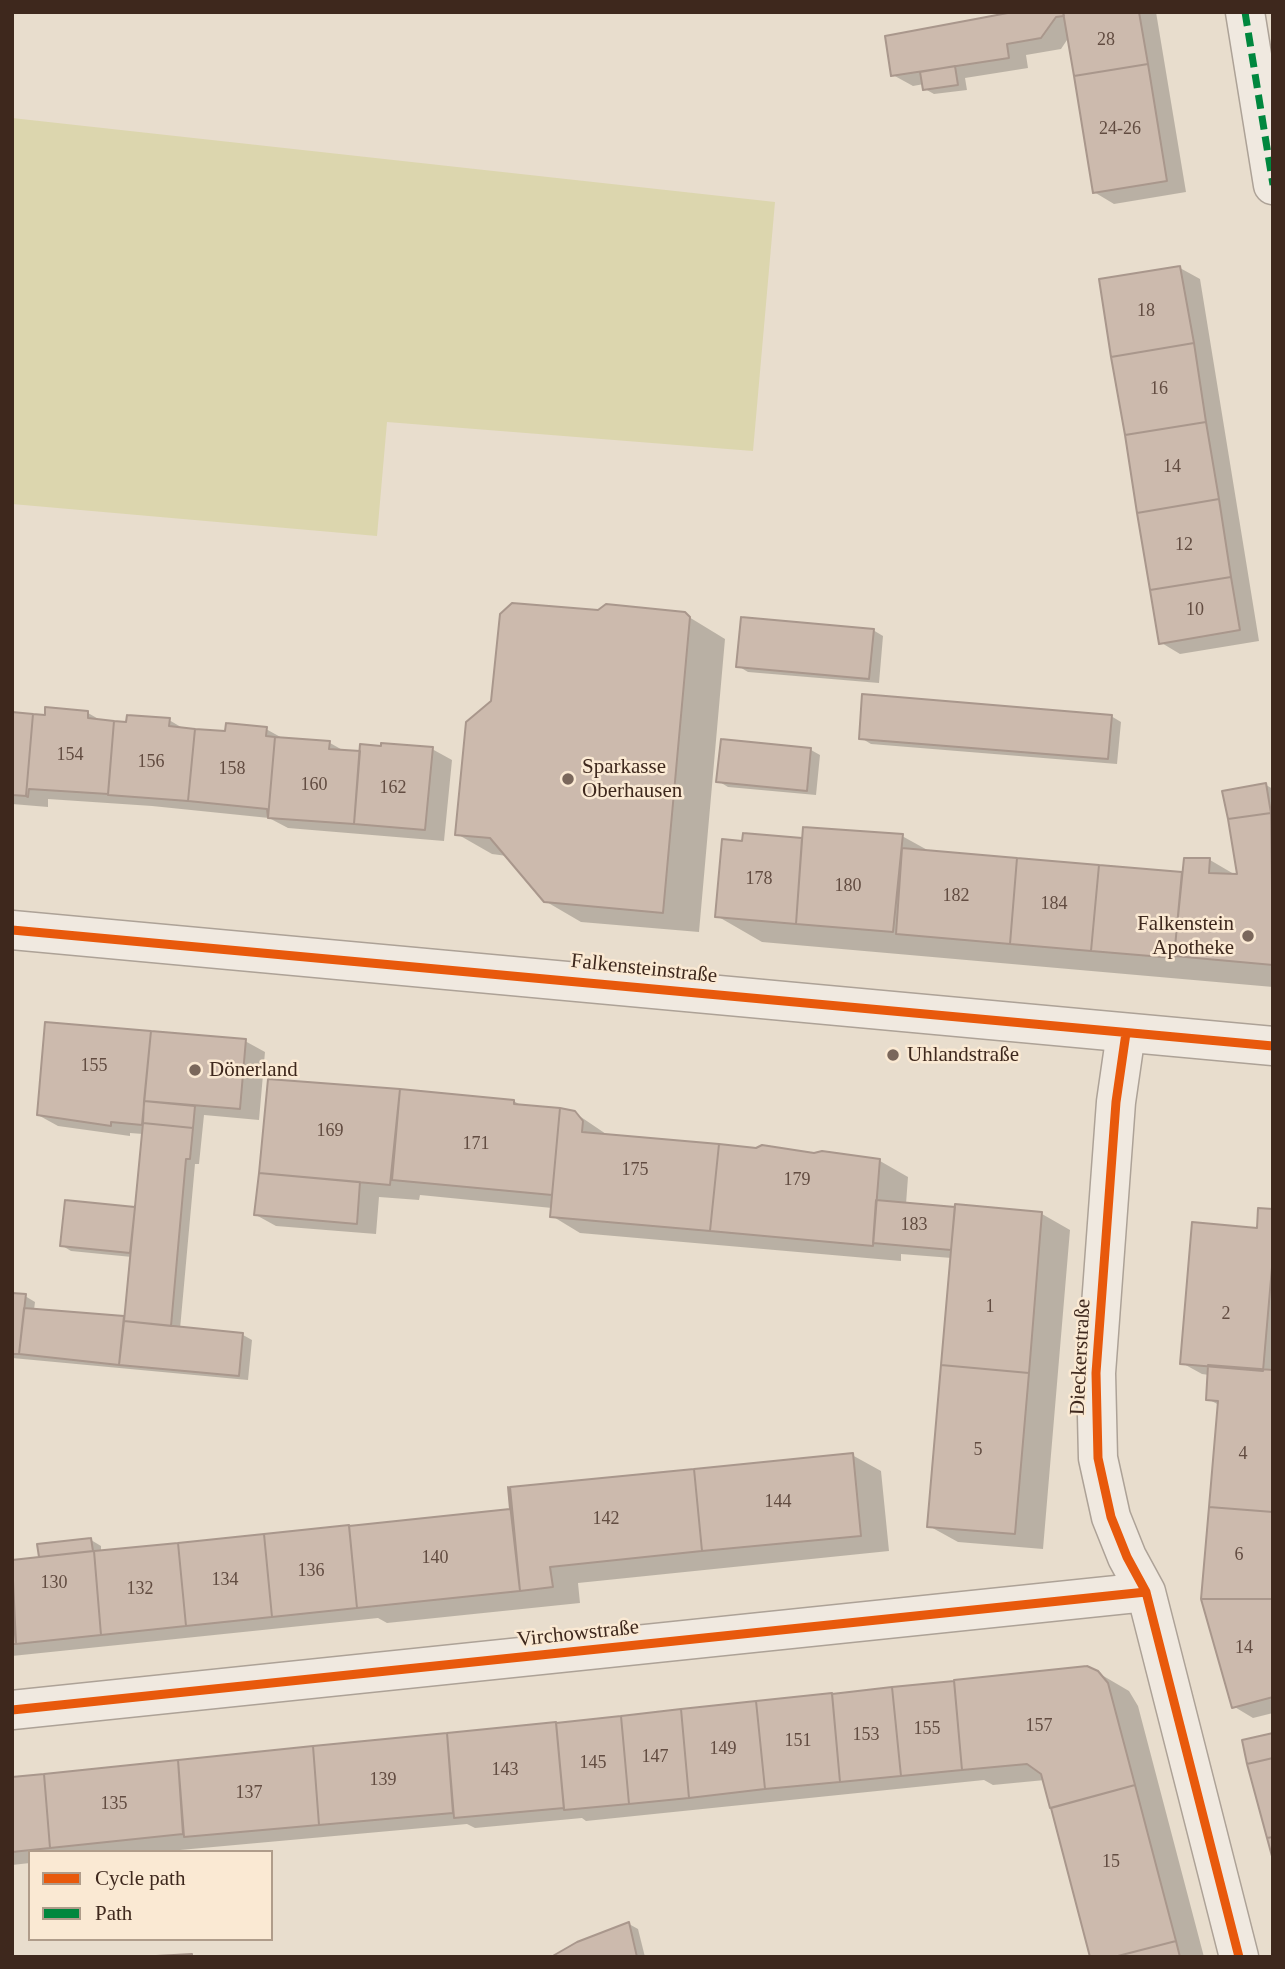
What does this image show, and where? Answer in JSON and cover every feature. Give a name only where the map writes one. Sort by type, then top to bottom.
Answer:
[{"type":"street","points":[[1245,12],[1273,185]]},
{"type":"street","name":"Falkensteinstraße","points":[[12,930],[672,988],[795,1003],[1273,1046]]},
{"type":"street","name":"Dieckerstraße","points":[[1126,1033],[1116,1102],[1096,1373],[1095,1422],[1098,1458],[1111,1517],[1127,1557],[1146,1592],[1239,1957]]},
{"type":"street","name":"Virchowstraße","points":[[12,1710],[1146,1592]]},
{"type":"shaded area","points":[[12,118],[775,202],[753,451],[387,422],[377,536],[12,504]]},
{"type":"building","points":[[1013,12],[1063,12],[1064,16],[1056,17],[1041,38],[1007,44],[1009,58],[891,76],[885,36]]},
{"type":"building","points":[[1063,12],[1139,12],[1148,64],[1074,76]]},
{"type":"building","points":[[1148,64],[1167,181],[1093,193],[1074,76]]},
{"type":"building","points":[[955,66],[958,85],[923,90],[920,72]]},
{"type":"building","points":[[1180,266],[1194,343],[1111,357],[1099,279]]},
{"type":"building","points":[[1194,343],[1206,422],[1125,435],[1111,357]]},
{"type":"building","points":[[1206,422],[1219,499],[1137,513],[1125,435]]},
{"type":"building","points":[[1219,499],[1231,577],[1150,590],[1137,513]]},
{"type":"building","points":[[1231,577],[1240,630],[1159,644],[1150,590]]},
{"type":"building","name":"Sparkasse Oberhausen","points":[[512,603],[598,610],[606,604],[685,612],[690,617],[663,913],[544,902],[490,838],[455,835],[466,722],[491,701],[500,614]]},
{"type":"building","points":[[741,617],[874,629],[869,679],[736,667]]},
{"type":"building","points":[[862,694],[1112,715],[1108,759],[859,739]]},
{"type":"building","points":[[45,707],[88,711],[88,718],[114,721],[108,794],[29,789],[28,797],[26,796],[33,714],[45,715]]},
{"type":"building","points":[[12,712],[33,714],[26,796],[12,795]]},
{"type":"building","points":[[127,715],[170,718],[169,726],[195,729],[188,801],[108,795],[114,721],[126,722]]},
{"type":"building","points":[[226,723],[267,727],[266,736],[275,737],[268,818],[267,809],[188,801],[195,729],[225,731]]},
{"type":"building","points":[[275,737],[330,741],[329,749],[360,751],[354,824],[268,818]]},
{"type":"building","points":[[721,739],[811,748],[807,791],[716,782]]},
{"type":"building","points":[[381,743],[433,747],[425,830],[354,824],[360,744],[381,746]]},
{"type":"building","points":[[1266,783],[1271,813],[1228,819],[1222,791]]},
{"type":"building","points":[[1271,813],[1273,965],[1174,956],[1184,858],[1210,858],[1209,873],[1237,874],[1228,819]]},
{"type":"building","points":[[803,827],[903,834],[893,932],[796,924]]},
{"type":"building","points":[[743,833],[802,838],[796,924],[715,917],[722,839],[742,841]]},
{"type":"building","points":[[902,848],[1017,858],[1010,944],[896,934]]},
{"type":"building","points":[[1017,858],[1099,865],[1091,951],[1010,944]]},
{"type":"building","points":[[1099,865],[1182,872],[1174,958],[1091,951]]},
{"type":"building","points":[[45,1022],[151,1031],[142,1125],[111,1122],[111,1126],[37,1115]]},
{"type":"building","name":"Dönerland","points":[[151,1031],[246,1039],[240,1109],[144,1101]]},
{"type":"building","points":[[268,1079],[400,1089],[390,1185],[259,1173]]},
{"type":"building","points":[[400,1089],[514,1100],[514,1104],[560,1108],[552,1195],[392,1180]]},
{"type":"building","points":[[144,1101],[195,1106],[193,1128],[143,1123]]},
{"type":"building","points":[[560,1108],[575,1111],[583,1121],[582,1132],[719,1144],[710,1231],[550,1217]]},
{"type":"building","points":[[143,1123],[193,1128],[190,1159],[186,1159],[171,1326],[124,1321]]},
{"type":"building","points":[[719,1144],[756,1148],[762,1145],[880,1159],[873,1246],[710,1231]]},
{"type":"building","points":[[259,1173],[360,1182],[357,1224],[254,1215]]},
{"type":"building","points":[[65,1200],[135,1207],[130,1253],[60,1246]]},
{"type":"building","points":[[876,1200],[955,1207],[951,1250],[873,1243]]},
{"type":"building","points":[[955,1204],[1042,1212],[1029,1373],[941,1365]]},
{"type":"building","points":[[1258,1208],[1273,1209],[1273,1256],[1263,1371],[1180,1364],[1192,1222],[1257,1228]]},
{"type":"building","points":[[12,1293],[26,1294],[19,1354],[12,1354]]},
{"type":"building","points":[[24,1308],[124,1316],[119,1365],[19,1354]]},
{"type":"building","points":[[124,1321],[243,1333],[239,1376],[119,1365]]},
{"type":"building","points":[[941,1365],[1029,1373],[1015,1534],[927,1527]]},
{"type":"building","points":[[1208,1365],[1273,1370],[1273,1512],[1209,1507],[1218,1401],[1206,1400]]},
{"type":"building","points":[[853,1453],[861,1536],[702,1551],[694,1469]]},
{"type":"building","points":[[694,1469],[702,1551],[550,1567],[553,1587],[520,1591],[510,1487]]},
{"type":"building","points":[[508,1487],[520,1591],[357,1608],[349,1526],[510,1509]]},
{"type":"building","points":[[1209,1507],[1273,1512],[1273,1599],[1201,1599]]},
{"type":"building","points":[[349,1525],[357,1608],[272,1617],[264,1534]]},
{"type":"building","points":[[264,1534],[272,1617],[186,1626],[178,1543]]},
{"type":"building","points":[[91,1538],[93,1551],[39,1557],[37,1544]]},
{"type":"building","points":[[178,1543],[186,1626],[101,1635],[94,1551]]},
{"type":"building","points":[[94,1551],[101,1635],[16,1644],[12,1560]]},
{"type":"building","points":[[1201,1599],[1273,1599],[1273,1697],[1232,1708]]},
{"type":"building","points":[[12,1605],[16,1644],[12,1644]]},
{"type":"building","points":[[1087,1666],[1098,1671],[1108,1683],[1135,1785],[1050,1808],[1041,1774],[1027,1764],[962,1770],[954,1680]]},
{"type":"building","points":[[954,1681],[962,1770],[901,1776],[892,1687]]},
{"type":"building","points":[[892,1687],[901,1776],[840,1782],[832,1694]]},
{"type":"building","points":[[832,1693],[840,1782],[765,1789],[756,1701]]},
{"type":"building","points":[[756,1701],[765,1789],[689,1798],[681,1709]]},
{"type":"building","points":[[681,1709],[689,1798],[629,1804],[621,1716]]},
{"type":"building","points":[[621,1716],[629,1804],[564,1810],[556,1723]]},
{"type":"building","points":[[556,1722],[564,1808],[454,1818],[447,1733]]},
{"type":"building","points":[[447,1733],[453,1813],[319,1825],[313,1746]]},
{"type":"building","points":[[1273,1733],[1273,1758],[1247,1764],[1242,1740]]},
{"type":"building","points":[[313,1746],[319,1825],[184,1837],[178,1760]]},
{"type":"building","points":[[1273,1758],[1273,1837],[1267,1838],[1247,1764]]},
{"type":"building","points":[[178,1760],[183,1834],[50,1848],[44,1774]]},
{"type":"building","points":[[44,1774],[50,1848],[12,1852],[12,1777]]},
{"type":"building","points":[[1135,1785],[1176,1941],[1114,1957],[1090,1957],[1051,1808]]},
{"type":"building","points":[[1273,1837],[1273,1860],[1267,1838]]},
{"type":"building","points":[[629,1922],[637,1957],[551,1957],[577,1942]]},
{"type":"building","points":[[1176,1941],[1180,1957],[1114,1957]]},
{"type":"building","points":[[192,1954],[192,1957],[138,1957]]},
{"type":"marked path","points":[[1245,12],[1273,185]]},
{"type":"cycle path","points":[[12,930],[1273,1046]]},
{"type":"cycle path","points":[[1126,1033],[1116,1102],[1096,1373],[1098,1458],[1111,1517],[1127,1557],[1146,1592],[1239,1957]]},
{"type":"cycle path","points":[[12,1710],[1146,1592]]},
{"type":"place","name":"Sparkasse Oberhausen","points":[[568,779]]},
{"type":"place","name":"Falkenstein Apotheke","points":[[1248,936]]},
{"type":"place","name":"Uhlandstraße","points":[[893,1055]]},
{"type":"place","name":"Dönerland","points":[[195,1070]]}]
